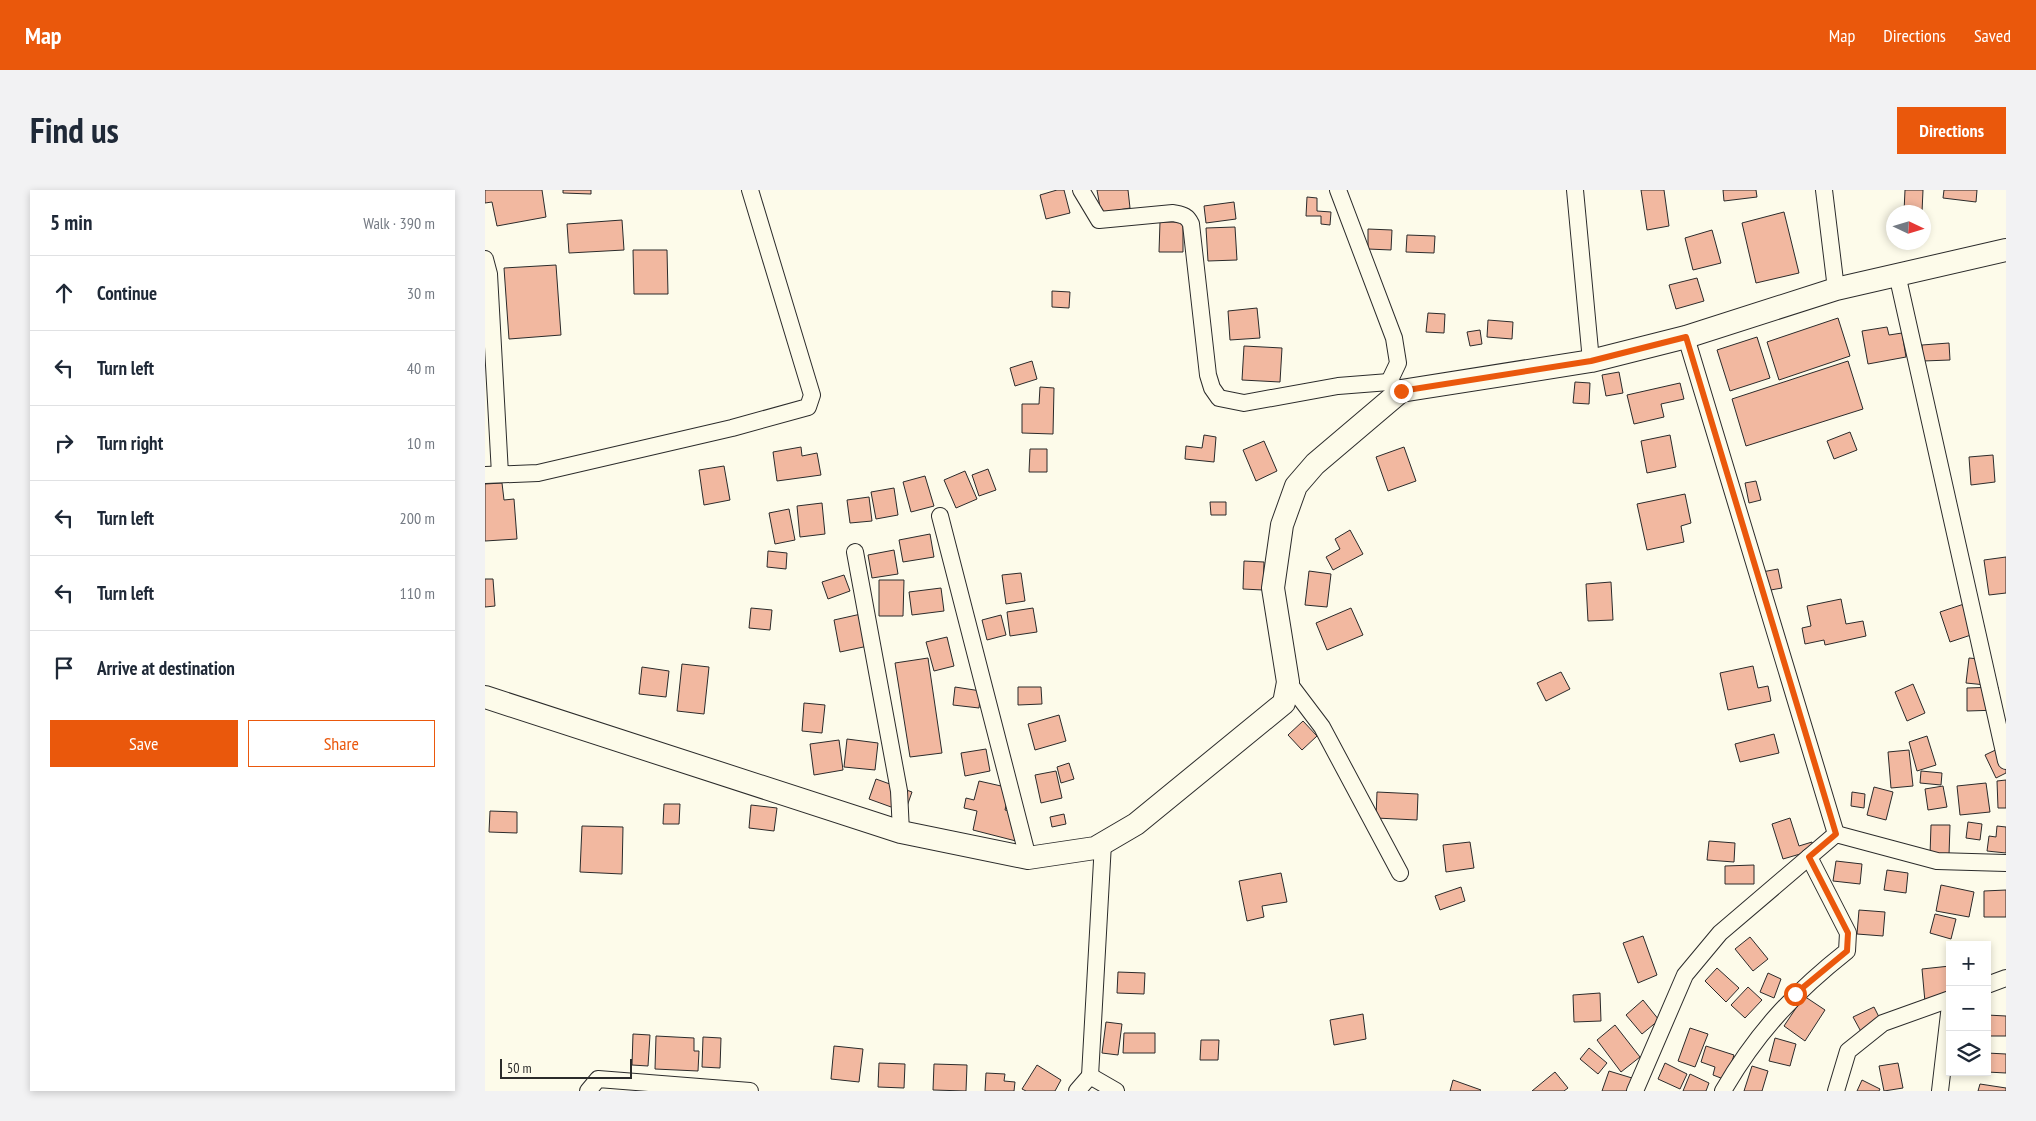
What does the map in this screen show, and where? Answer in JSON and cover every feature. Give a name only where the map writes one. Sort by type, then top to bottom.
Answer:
[{"type":"street","points":[[485,259],[489,274],[493,475],[538,473],[731,428],[808,407],[812,394],[750,190]]},
{"type":"street","points":[[1081,190],[1099,220],[1173,213],[1189,218],[1208,375],[1212,388],[1219,398],[1244,403],[1338,386],[1395,386],[1591,361],[1686,337],[1836,289],[2006,250]]},
{"type":"street","points":[[485,697],[901,832],[1029,858],[1095,848],[1136,824],[1285,703],[1288,682],[1273,588],[1282,525],[1296,486],[1315,464],[1395,386],[1398,363],[1394,338],[1338,190]]},
{"type":"street","points":[[1575,190],[1591,361]]},
{"type":"street","points":[[1825,190],[1836,289]]},
{"type":"street","points":[[1897,274],[2006,761]]},
{"type":"street","points":[[1686,337],[1836,834]]},
{"type":"street","points":[[941,516],[1029,858]]},
{"type":"street","points":[[855,552],[899,791],[901,832]]},
{"type":"street","points":[[1288,682],[1322,727],[1400,873]]},
{"type":"street","points":[[1635,1091],[1685,975],[1720,933],[1836,834]]},
{"type":"street","points":[[1836,834],[1937,861],[2006,863]]},
{"type":"street","points":[[1077,1091],[1090,1076],[1103,843]]},
{"type":"street","points":[[1723,1091],[1763,1030],[1795,994],[1847,951],[1848,933],[1809,857]]},
{"type":"street","points":[[1991,984],[2006,978]]},
{"type":"street","points":[[1836,1091],[1848,1052],[1883,1023],[1946,1000]]},
{"type":"street","points":[[1940,1091],[1947,1031]]},
{"type":"street","points":[[1090,1076],[1116,1091]]},
{"type":"street","points":[[588,1091],[599,1078],[750,1091]]},
{"type":"building","points":[[485,190],[542,190],[546,217],[497,226],[492,202],[485,203]]},
{"type":"building","points":[[563,190],[591,190],[591,194],[563,193]]},
{"type":"building","points":[[1064,190],[1070,213],[1046,219],[1040,195]]},
{"type":"building","points":[[1097,190],[1128,190],[1130,208],[1101,213]]},
{"type":"building","points":[[1641,190],[1664,190],[1669,226],[1647,230]]},
{"type":"building","points":[[1723,190],[1756,190],[1757,197],[1724,201]]},
{"type":"building","points":[[1905,190],[1923,190],[1922,205],[1904,205]]},
{"type":"building","points":[[1944,190],[1977,190],[1976,202],[1943,198]]},
{"type":"building","points":[[1307,197],[1317,198],[1317,211],[1331,212],[1330,225],[1321,224],[1321,216],[1306,216]]},
{"type":"building","points":[[1234,202],[1236,219],[1206,223],[1204,206]]},
{"type":"building","points":[[1784,212],[1799,273],[1756,283],[1742,223]]},
{"type":"building","points":[[622,220],[624,250],[569,253],[567,224]]},
{"type":"building","points":[[1160,222],[1183,222],[1183,252],[1159,252]]},
{"type":"building","points":[[1235,227],[1237,260],[1208,261],[1206,228]]},
{"type":"building","points":[[1368,229],[1392,230],[1391,250],[1368,249]]},
{"type":"building","points":[[1712,230],[1721,263],[1693,270],[1685,238]]},
{"type":"building","points":[[1407,235],[1435,236],[1434,253],[1406,252]]},
{"type":"building","points":[[633,250],[667,250],[668,294],[634,294]]},
{"type":"building","points":[[556,265],[561,335],[509,339],[504,268]]},
{"type":"building","points":[[1697,278],[1704,301],[1676,309],[1669,285]]},
{"type":"building","points":[[1052,291],[1070,292],[1069,308],[1052,307]]},
{"type":"building","points":[[1257,308],[1260,338],[1230,340],[1228,311]]},
{"type":"building","points":[[1428,313],[1445,314],[1444,333],[1426,332]]},
{"type":"building","points":[[1838,318],[1850,356],[1779,380],[1767,342]]},
{"type":"building","points":[[1488,320],[1513,322],[1512,339],[1487,337]]},
{"type":"building","points":[[1887,327],[1889,335],[1902,333],[1906,357],[1868,364],[1862,331]]},
{"type":"building","points":[[1480,330],[1482,344],[1470,346],[1467,332]]},
{"type":"building","points":[[1757,337],[1770,378],[1730,391],[1717,350]]},
{"type":"building","points":[[1949,343],[1950,360],[1923,361],[1922,345]]},
{"type":"building","points":[[1244,346],[1282,348],[1280,382],[1242,380]]},
{"type":"building","points":[[1032,361],[1037,379],[1015,386],[1010,368]]},
{"type":"building","points":[[1848,361],[1863,409],[1746,446],[1732,399]]},
{"type":"building","points":[[1619,372],[1623,393],[1606,396],[1602,375]]},
{"type":"building","points":[[1575,382],[1590,383],[1589,404],[1573,403]]},
{"type":"building","points":[[1680,383],[1684,399],[1661,404],[1664,417],[1634,424],[1627,395]]},
{"type":"building","points":[[1040,387],[1054,388],[1053,434],[1022,433],[1022,404],[1039,404]]},
{"type":"building","points":[[1850,432],[1857,450],[1834,459],[1827,441]]},
{"type":"building","points":[[1204,435],[1216,437],[1214,462],[1185,459],[1186,446],[1202,448]]},
{"type":"building","points":[[1670,435],[1676,467],[1647,473],[1641,441]]},
{"type":"building","points":[[1264,441],[1277,471],[1256,481],[1243,450]]},
{"type":"building","points":[[801,447],[802,456],[817,453],[821,475],[777,481],[773,452]]},
{"type":"building","points":[[1404,447],[1416,481],[1388,491],[1376,457]]},
{"type":"building","points":[[1030,449],[1047,449],[1047,472],[1029,472]]},
{"type":"building","points":[[1993,455],[1995,482],[1971,485],[1969,457]]},
{"type":"building","points":[[724,466],[730,500],[704,505],[699,470]]},
{"type":"building","points":[[988,469],[996,490],[979,496],[972,475]]},
{"type":"building","points":[[965,471],[977,499],[956,508],[944,480]]},
{"type":"building","points":[[925,476],[934,506],[911,512],[903,482]]},
{"type":"building","points":[[1756,481],[1761,500],[1749,503],[1745,483]]},
{"type":"building","points":[[502,483],[504,500],[514,499],[517,539],[485,541],[485,484]]},
{"type":"building","points":[[894,488],[898,515],[876,519],[871,492]]},
{"type":"building","points":[[1685,494],[1691,523],[1681,526],[1684,542],[1647,550],[1637,504]]},
{"type":"building","points":[[869,497],[872,521],[850,523],[847,500]]},
{"type":"building","points":[[1210,502],[1226,502],[1226,515],[1211,515]]},
{"type":"building","points":[[822,503],[825,534],[800,537],[797,506]]},
{"type":"building","points":[[789,509],[795,540],[775,544],[769,513]]},
{"type":"building","points":[[1350,530],[1363,554],[1333,570],[1326,557],[1340,549],[1335,539]]},
{"type":"building","points":[[930,534],[934,557],[903,562],[899,540]]},
{"type":"building","points":[[894,550],[898,574],[872,578],[868,555]]},
{"type":"building","points":[[768,551],[787,553],[786,569],[767,567]]},
{"type":"building","points":[[2006,557],[2006,593],[1989,595],[1984,560]]},
{"type":"building","points":[[1244,561],[1264,562],[1263,590],[1243,589]]},
{"type":"building","points":[[1778,569],[1782,588],[1765,591],[1762,572]]},
{"type":"building","points":[[1309,571],[1331,574],[1327,607],[1305,605]]},
{"type":"building","points":[[1021,573],[1025,601],[1006,604],[1002,575]]},
{"type":"building","points":[[844,575],[850,591],[828,599],[822,582]]},
{"type":"building","points":[[485,579],[493,579],[495,606],[485,607]]},
{"type":"building","points":[[879,580],[904,580],[903,616],[879,616]]},
{"type":"building","points":[[1611,582],[1613,620],[1588,621],[1586,584]]},
{"type":"building","points":[[941,588],[944,611],[912,615],[909,592]]},
{"type":"building","points":[[1841,599],[1846,624],[1863,621],[1866,636],[1825,645],[1824,640],[1805,644],[1802,628],[1811,626],[1807,606]]},
{"type":"building","points":[[1967,603],[1977,633],[1950,642],[1940,612]]},
{"type":"building","points":[[751,608],[772,610],[770,630],[749,628]]},
{"type":"building","points":[[1033,608],[1037,632],[1010,636],[1007,612]]},
{"type":"building","points":[[1351,608],[1363,635],[1327,650],[1316,623]]},
{"type":"building","points":[[861,614],[868,646],[840,652],[834,620]]},
{"type":"building","points":[[1001,615],[1006,635],[987,640],[982,620]]},
{"type":"building","points":[[947,637],[954,666],[934,671],[926,642]]},
{"type":"building","points":[[928,658],[942,753],[910,757],[895,663]]},
{"type":"building","points":[[1969,658],[1989,660],[1986,685],[1966,683]]},
{"type":"building","points":[[682,664],[709,667],[704,714],[677,711]]},
{"type":"building","points":[[1753,666],[1758,688],[1768,686],[1771,701],[1728,710],[1720,673]]},
{"type":"building","points":[[642,667],[669,671],[666,697],[639,694]]},
{"type":"building","points":[[1561,672],[1570,689],[1546,701],[1537,683]]},
{"type":"building","points":[[1913,684],[1925,713],[1907,721],[1895,692]]},
{"type":"building","points":[[955,687],[981,691],[979,708],[953,705]]},
{"type":"building","points":[[1018,687],[1041,687],[1042,704],[1018,705]]},
{"type":"building","points":[[1998,687],[2000,710],[1967,711],[1967,688]]},
{"type":"building","points":[[804,703],[825,705],[822,733],[802,731]]},
{"type":"building","points":[[1059,715],[1066,741],[1035,750],[1028,724]]},
{"type":"building","points":[[1303,721],[1317,736],[1302,750],[1288,735]]},
{"type":"building","points":[[1774,734],[1779,753],[1740,762],[1735,744]]},
{"type":"building","points":[[1927,736],[1936,765],[1917,771],[1909,742]]},
{"type":"building","points":[[847,739],[878,743],[875,770],[844,767]]},
{"type":"building","points":[[839,740],[843,770],[814,775],[810,744]]},
{"type":"building","points":[[2006,745],[2006,773],[1996,778],[1985,755]]},
{"type":"building","points":[[986,749],[990,771],[965,776],[961,753]]},
{"type":"building","points":[[1909,750],[1913,786],[1891,788],[1888,752]]},
{"type":"building","points":[[1069,763],[1074,779],[1061,783],[1057,767]]},
{"type":"building","points":[[1056,771],[1062,798],[1041,803],[1035,775]]},
{"type":"building","points":[[1921,771],[1942,773],[1941,785],[1920,783]]},
{"type":"building","points":[[876,779],[912,792],[905,812],[869,799]]},
{"type":"building","points":[[2006,780],[2006,808],[1998,808],[1997,781]]},
{"type":"building","points":[[979,781],[1010,788],[1005,810],[1022,814],[1016,841],[973,830],[977,811],[964,808],[966,798],[974,800]]},
{"type":"building","points":[[1986,783],[1990,812],[1960,815],[1957,786]]},
{"type":"building","points":[[1943,786],[1947,807],[1928,810],[1925,789]]},
{"type":"building","points":[[1874,787],[1893,792],[1886,820],[1867,815]]},
{"type":"building","points":[[1377,792],[1418,794],[1417,820],[1376,818]]},
{"type":"building","points":[[1852,792],[1865,794],[1864,808],[1851,806]]},
{"type":"building","points":[[664,804],[680,804],[679,824],[663,824]]},
{"type":"building","points":[[751,805],[777,808],[774,831],[749,828]]},
{"type":"building","points":[[490,811],[517,812],[517,833],[489,832]]},
{"type":"building","points":[[1064,814],[1066,824],[1052,827],[1050,817]]},
{"type":"building","points":[[1790,818],[1799,846],[1812,842],[1814,850],[1783,859],[1772,824]]},
{"type":"building","points":[[1968,822],[1982,824],[1980,840],[1966,838]]},
{"type":"building","points":[[1931,825],[1950,825],[1949,855],[1930,855]]},
{"type":"building","points":[[582,826],[623,827],[622,874],[580,872]]},
{"type":"building","points":[[1997,826],[2006,827],[2006,853],[1987,851],[1989,836],[1996,837]]},
{"type":"building","points":[[1709,841],[1735,843],[1734,862],[1707,860]]},
{"type":"building","points":[[1470,842],[1474,868],[1446,872],[1443,845]]},
{"type":"building","points":[[1836,861],[1862,864],[1860,884],[1833,881]]},
{"type":"building","points":[[1754,865],[1754,884],[1725,884],[1725,866]]},
{"type":"building","points":[[1887,870],[1908,873],[1906,893],[1884,890]]},
{"type":"building","points":[[1281,873],[1287,902],[1262,906],[1264,917],[1247,921],[1239,881]]},
{"type":"building","points":[[1941,885],[1974,892],[1969,917],[1936,911]]},
{"type":"building","points":[[1461,887],[1465,901],[1440,910],[1435,896]]},
{"type":"building","points":[[2006,890],[2006,917],[1984,917],[1984,891]]},
{"type":"building","points":[[1859,910],[1885,912],[1883,936],[1857,934]]},
{"type":"building","points":[[1935,914],[1956,919],[1951,939],[1930,933]]},
{"type":"building","points":[[1643,936],[1657,975],[1638,983],[1623,943]]},
{"type":"building","points":[[1750,937],[1768,959],[1753,971],[1735,949]]},
{"type":"building","points":[[1946,966],[1946,1000],[1925,1002],[1922,969]]},
{"type":"building","points":[[1717,968],[1739,988],[1726,1002],[1705,981]]},
{"type":"building","points":[[1118,972],[1145,973],[1144,994],[1117,993]]},
{"type":"building","points":[[1768,973],[1781,979],[1774,998],[1760,992]]},
{"type":"building","points":[[1748,987],[1762,1000],[1745,1018],[1731,1005]]},
{"type":"building","points":[[1600,993],[1601,1021],[1574,1022],[1573,995]]},
{"type":"building","points":[[1804,996],[1825,1010],[1805,1041],[1784,1026]]},
{"type":"building","points":[[1643,1000],[1659,1020],[1642,1034],[1626,1015]]},
{"type":"building","points":[[1874,1007],[1885,1029],[1865,1039],[1853,1017]]},
{"type":"building","points":[[1363,1014],[1366,1039],[1334,1045],[1330,1020]]},
{"type":"building","points":[[1991,1015],[2006,1016],[2006,1036],[1991,1036]]},
{"type":"building","points":[[1106,1022],[1122,1024],[1118,1055],[1102,1053]]},
{"type":"building","points":[[1615,1025],[1640,1057],[1621,1072],[1597,1040]]},
{"type":"building","points":[[1690,1028],[1708,1034],[1695,1067],[1678,1061]]},
{"type":"building","points":[[1124,1033],[1155,1033],[1155,1053],[1123,1053]]},
{"type":"building","points":[[633,1034],[650,1035],[648,1066],[632,1065]]},
{"type":"building","points":[[656,1036],[694,1038],[694,1051],[699,1051],[698,1071],[655,1069]]},
{"type":"building","points":[[703,1037],[721,1038],[720,1068],[702,1067]]},
{"type":"building","points":[[1775,1038],[1796,1044],[1790,1066],[1769,1061]]},
{"type":"building","points":[[1201,1040],[1219,1040],[1218,1060],[1200,1060]]},
{"type":"building","points":[[834,1046],[863,1049],[859,1082],[831,1079]]},
{"type":"building","points":[[1706,1046],[1734,1055],[1726,1080],[1713,1075],[1715,1067],[1701,1062]]},
{"type":"building","points":[[1589,1048],[1607,1063],[1598,1074],[1580,1059]]},
{"type":"building","points":[[1991,1053],[2006,1054],[2006,1073],[1991,1072]]},
{"type":"building","points":[[879,1063],[905,1064],[904,1088],[878,1087]]},
{"type":"building","points":[[1665,1063],[1687,1074],[1680,1089],[1658,1079]]},
{"type":"building","points":[[1898,1063],[1903,1088],[1884,1091],[1879,1066]]},
{"type":"building","points":[[934,1064],[967,1065],[966,1091],[933,1090]]},
{"type":"building","points":[[1037,1065],[1061,1080],[1055,1091],[1026,1091],[1022,1089]]},
{"type":"building","points":[[1752,1066],[1768,1071],[1762,1091],[1744,1091]]},
{"type":"building","points":[[1609,1071],[1632,1078],[1628,1091],[1602,1091]]},
{"type":"building","points":[[1555,1072],[1568,1088],[1564,1091],[1532,1091]]},
{"type":"building","points":[[986,1073],[1005,1074],[1004,1081],[1015,1082],[1014,1091],[985,1091]]},
{"type":"building","points":[[1690,1074],[1709,1083],[1706,1091],[1683,1091]]},
{"type":"building","points":[[1453,1080],[1481,1090],[1450,1091]]},
{"type":"building","points":[[1862,1080],[1880,1089],[1879,1091],[1857,1091]]},
{"type":"building","points":[[1980,1084],[2006,1088],[2006,1091],[1978,1091]]},
{"type":"route","points":[[1401,391],[1591,361],[1686,337],[1836,834],[1809,857],[1848,933],[1847,951],[1795,994]]}]
